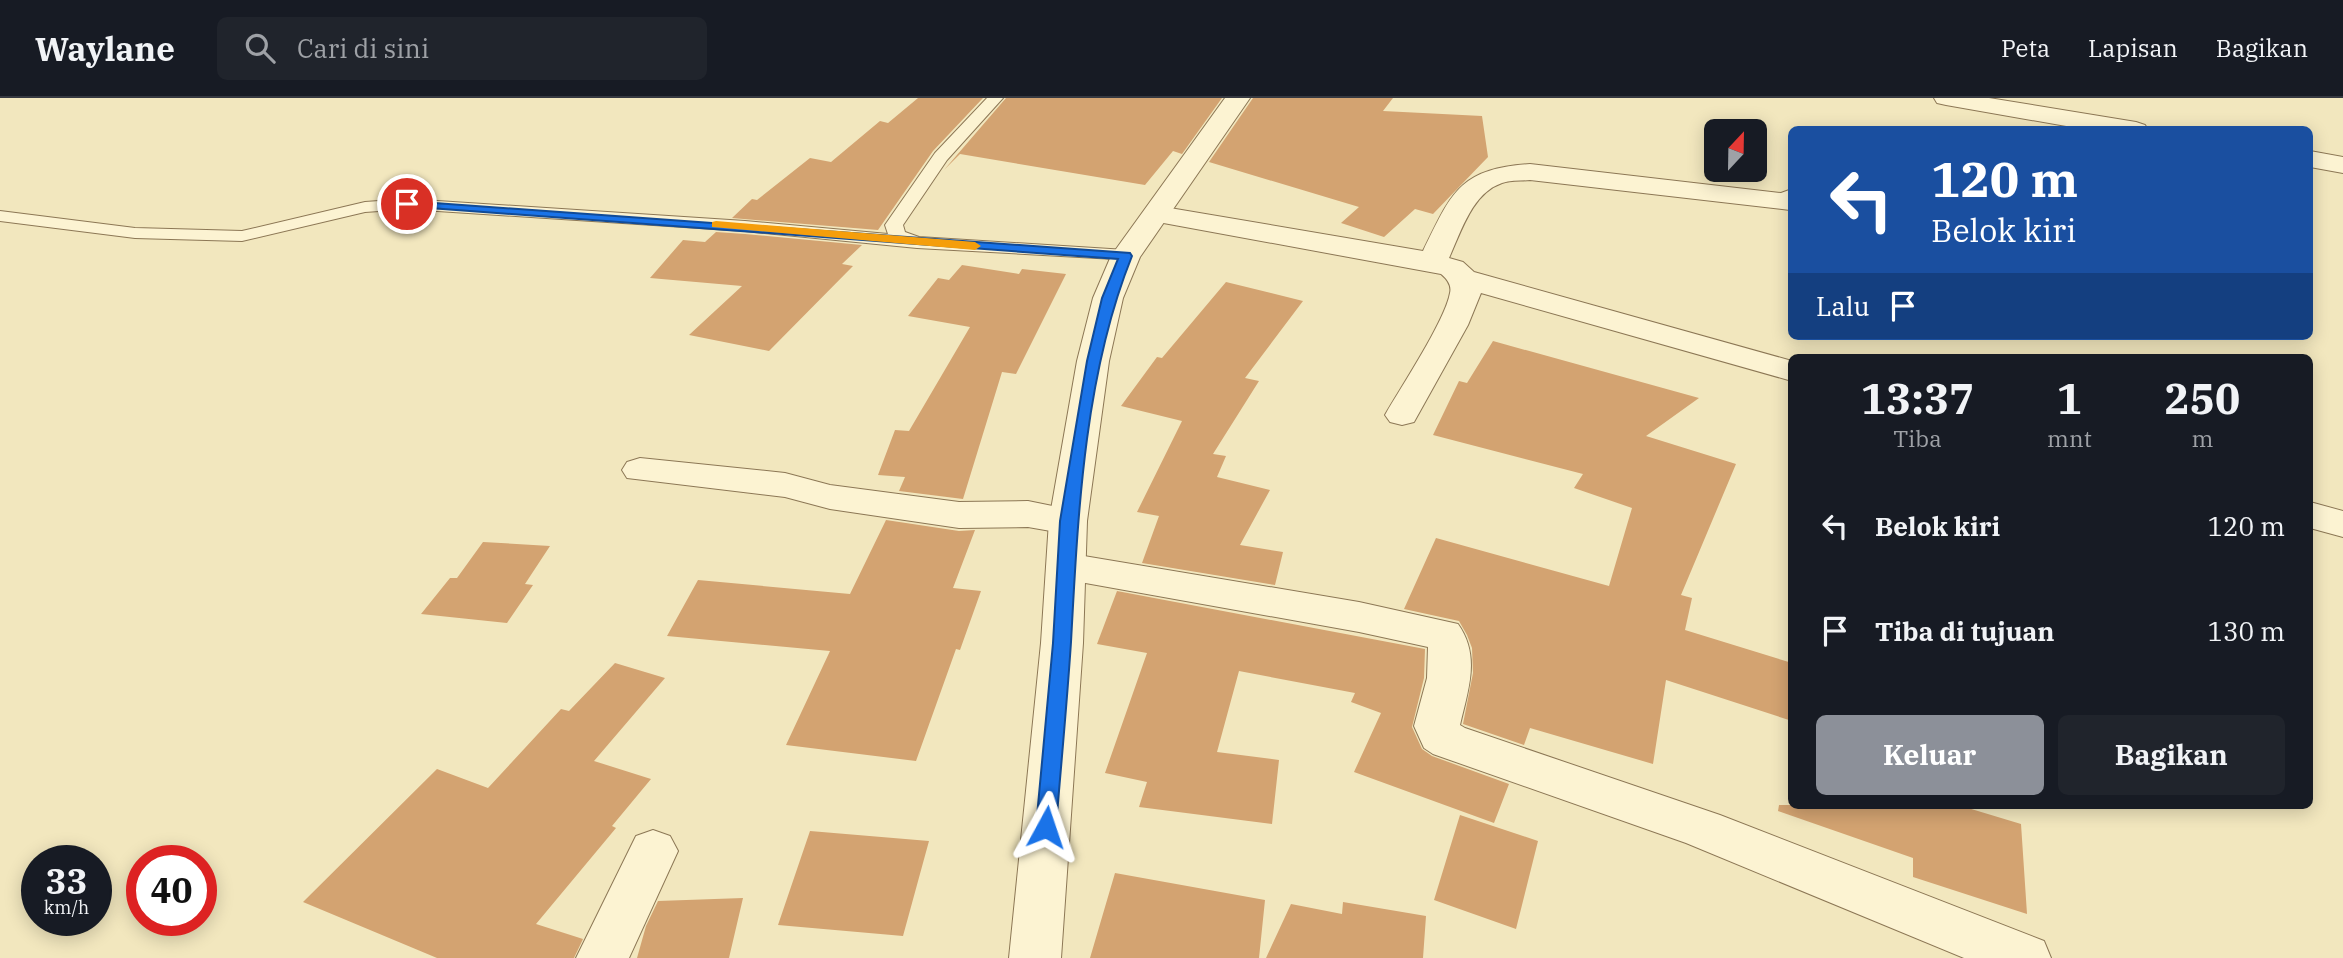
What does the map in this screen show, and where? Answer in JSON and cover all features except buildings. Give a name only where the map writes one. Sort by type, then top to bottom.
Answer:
[{"type":"street","points":[[1035,958],[1068,521],[1093,361],[1108,298],[1126,256],[1238,98]]},
{"type":"street","points":[[1946,98],[2112,126]]},
{"type":"street","points":[[2313,159],[2343,164]]},
{"type":"street","points":[[1432,262],[1470,191],[1485,180],[1500,174],[1530,173],[1788,205]]},
{"type":"street","points":[[1158,214],[1432,262],[1452,268],[1463,278],[1788,370]]},
{"type":"street","points":[[1402,415],[1452,325],[1466,292],[1463,278]]},
{"type":"street","points":[[640,470],[768,483],[830,496],[959,515],[1028,514],[1068,521]]},
{"type":"street","points":[[2313,516],[2343,524]]},
{"type":"street","points":[[1066,567],[1359,617],[1443,635],[1449,641],[1452,655],[1437,726],[1440,735],[1449,741],[1703,829],[2025,958]]},
{"type":"street","points":[[602,958],[653,851]]},
{"type":"lane","points":[[916,242],[897,235],[894,225],[941,156],[995,98]]},
{"type":"lane","points":[[0,216],[135,233],[242,236],[365,207],[407,204],[745,226],[916,242],[1126,256]]},
{"type":"slow traffic","points":[[716,225],[975,246]]},
{"type":"route","points":[[407,204],[745,226],[916,242],[1126,256],[1108,298],[1093,361],[1068,521],[1062,643],[1046,827]]}]
